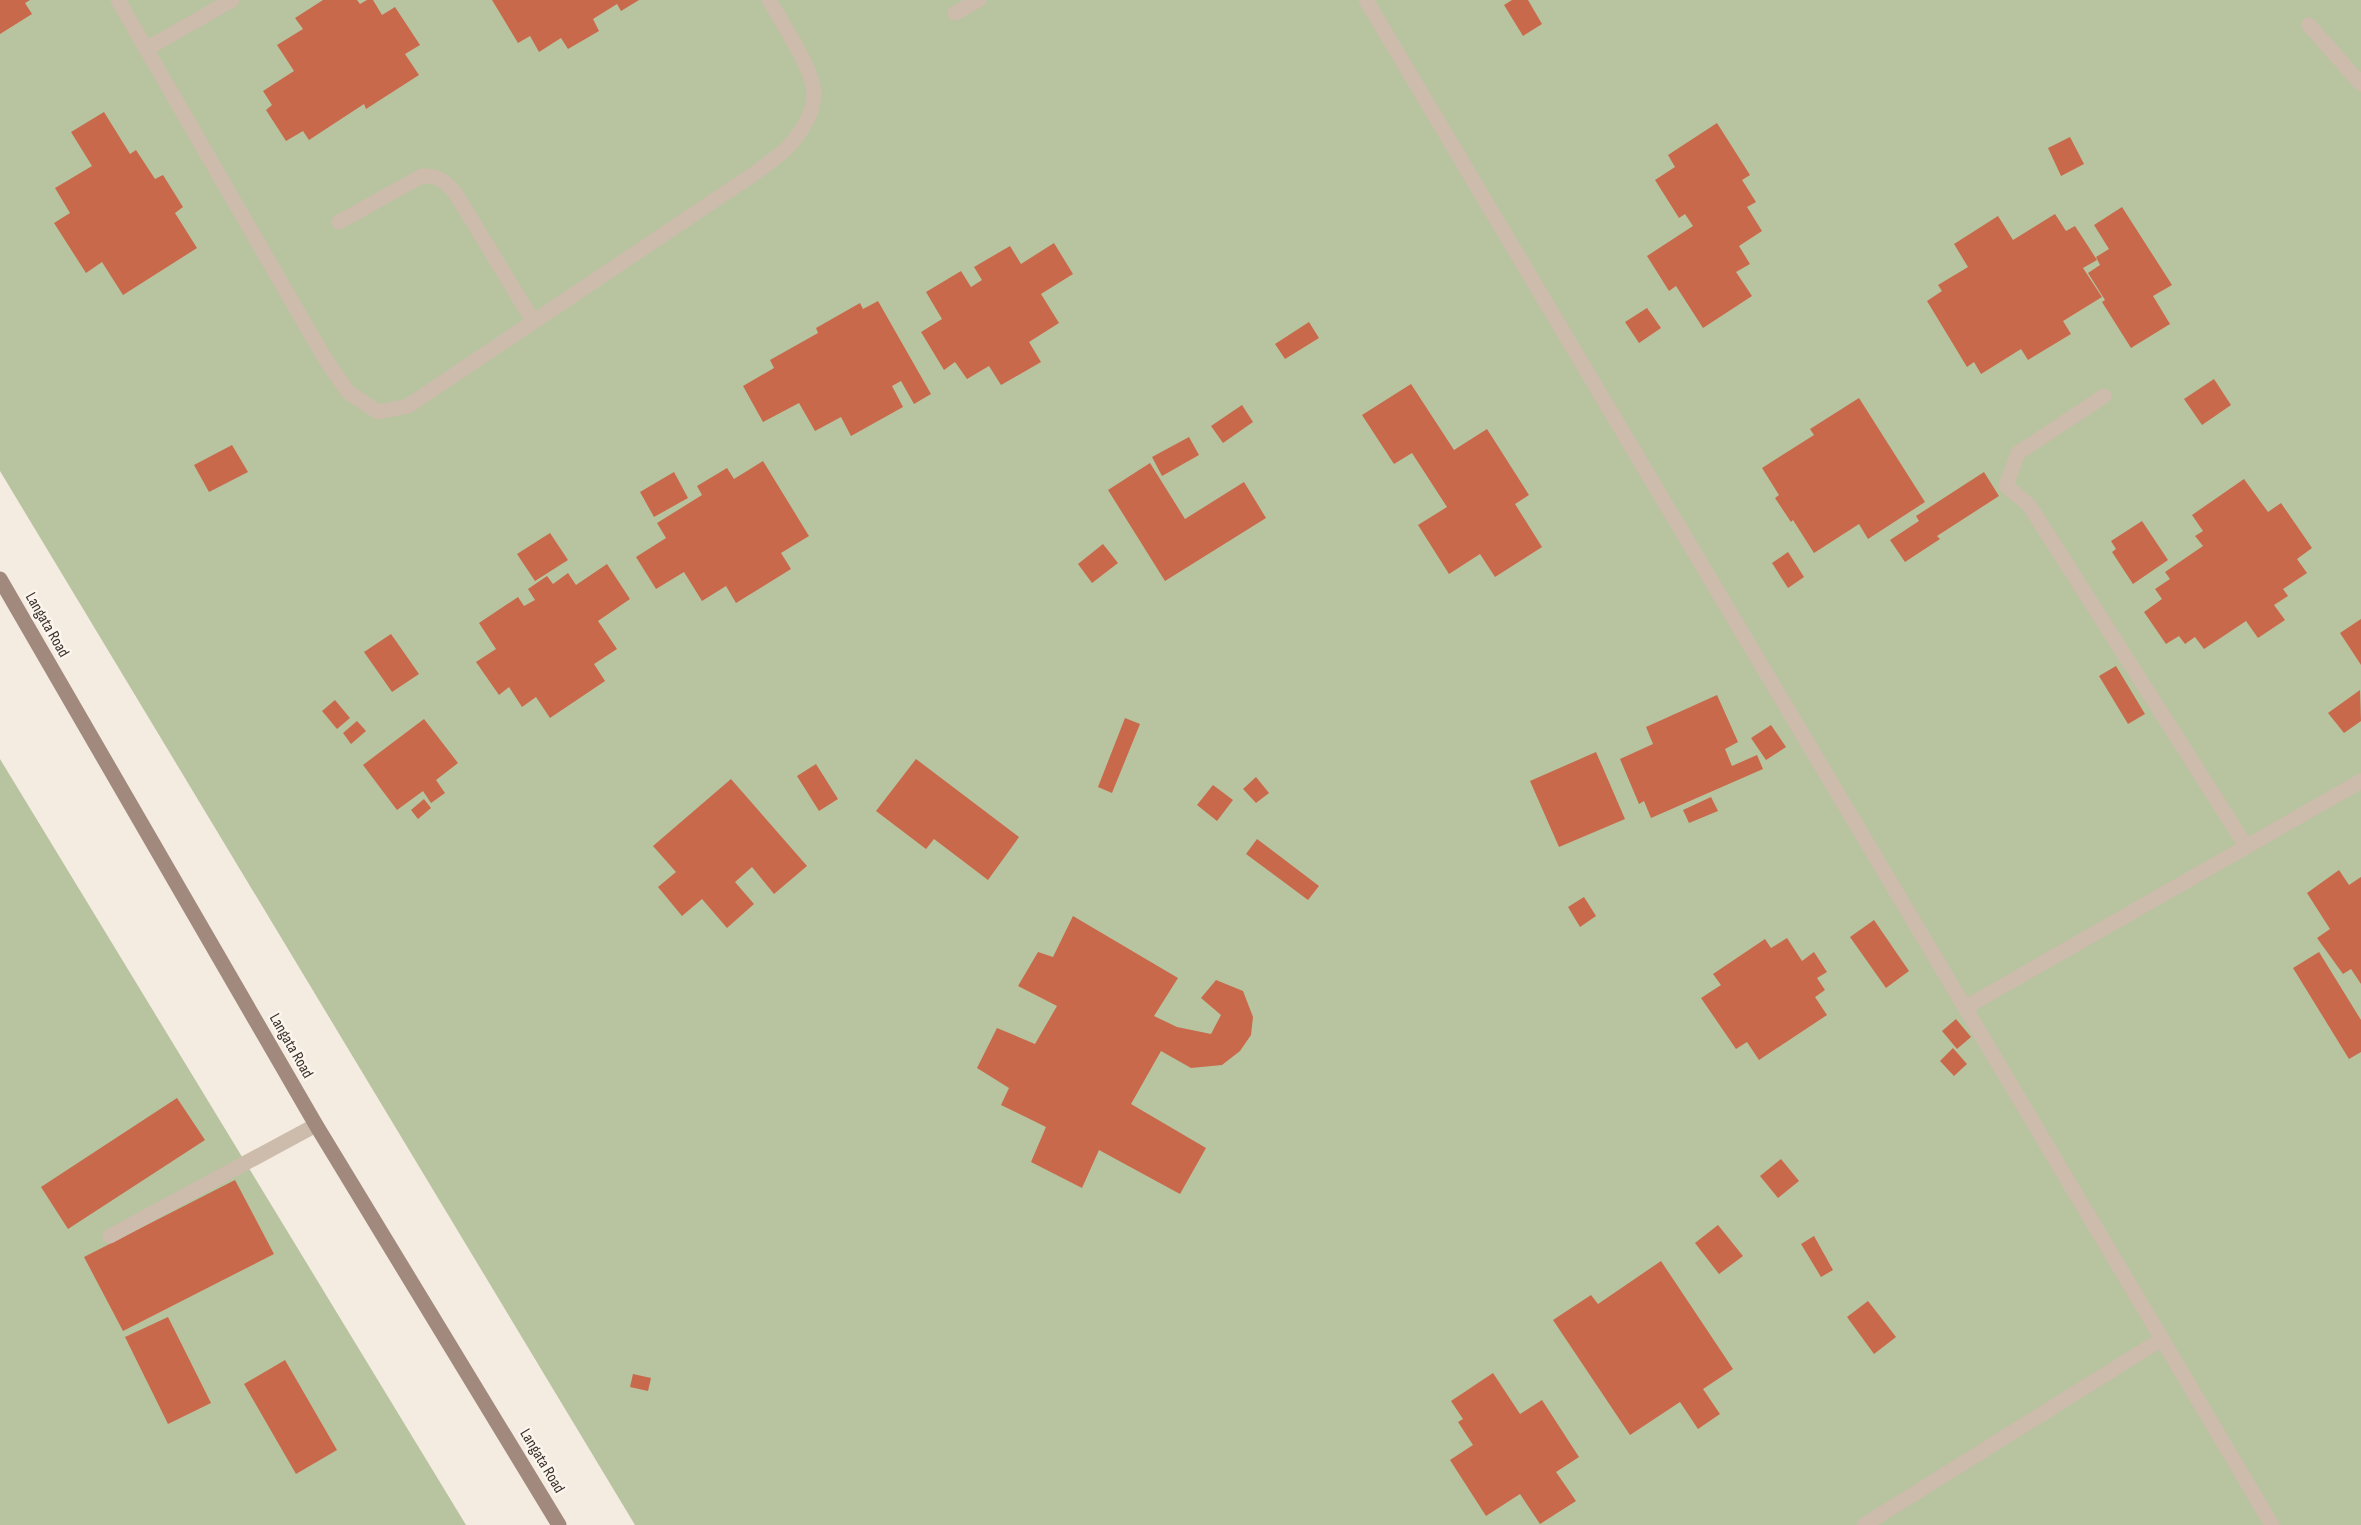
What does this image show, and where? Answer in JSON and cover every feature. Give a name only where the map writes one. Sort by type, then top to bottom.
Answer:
[{"type":"main road","name":"Langata Road","points":[[0,579],[316,1125],[560,1525]]},
{"type":"street","points":[[118,0],[324,357],[348,392],[378,412],[408,406],[758,171],[786,149],[804,127],[812,107],[814,93],[807,70],[769,0]]},
{"type":"street","points":[[146,49],[232,0]]},
{"type":"street","points":[[955,13],[979,0]]},
{"type":"street","points":[[1366,0],[1619,430],[1966,1007],[2272,1525]]},
{"type":"street","points":[[2309,25],[2361,84]]},
{"type":"street","points":[[339,222],[422,176],[434,175],[445,182],[456,194],[533,321]]},
{"type":"street","points":[[2104,396],[2018,453],[2006,486],[2029,505],[2246,846]]},
{"type":"street","points":[[1966,1007],[2361,781]]},
{"type":"street","points":[[110,1236],[316,1125]]},
{"type":"street","points":[[1864,1525],[2162,1339]]},
{"type":"green space","points":[[0,0],[2361,0],[2361,1525],[635,1525],[0,471]]},
{"type":"green space","points":[[0,759],[466,1525],[0,1525]]},
{"type":"building","points":[[0,0],[30,0],[25,3],[32,14],[0,34]]},
{"type":"building","points":[[323,0],[357,0],[360,4],[373,0],[382,15],[395,7],[420,45],[405,54],[419,75],[366,109],[364,104],[309,140],[303,131],[286,141],[266,110],[272,105],[263,91],[294,71],[277,45],[303,29],[295,18]]},
{"type":"building","points":[[492,0],[639,0],[621,11],[617,4],[593,19],[599,31],[568,49],[561,38],[539,52],[530,36],[518,43]]},
{"type":"building","points":[[1512,0],[1528,0],[1542,24],[1523,36],[1504,5]]},
{"type":"building","points":[[104,112],[130,154],[136,150],[155,179],[163,175],[183,207],[175,213],[197,248],[123,295],[102,262],[86,273],[54,223],[70,213],[55,188],[92,166],[71,132]]},
{"type":"building","points":[[1717,123],[1750,175],[1742,180],[1756,202],[1747,207],[1762,231],[1739,246],[1750,264],[1736,272],[1752,296],[1703,328],[1676,286],[1669,291],[1647,256],[1693,226],[1685,214],[1679,218],[1655,180],[1675,167],[1668,155]]},
{"type":"building","points":[[2070,137],[2084,164],[2061,176],[2048,148]]},
{"type":"building","points":[[2122,207],[2172,285],[2153,296],[2170,324],[2131,348],[2102,302],[2105,300],[2088,273],[2100,265],[2096,257],[2109,249],[2094,225]]},
{"type":"building","points":[[2055,214],[2066,231],[2075,226],[2097,260],[2083,268],[2102,297],[2063,321],[2071,334],[2028,360],[2021,349],[1981,374],[1974,362],[1967,367],[1927,301],[1942,291],[1938,285],[1968,267],[1954,244],[1998,216],[2013,240]]},
{"type":"building","points":[[1054,243],[1073,274],[1041,294],[1059,323],[1029,342],[1041,362],[1001,385],[989,366],[967,379],[955,362],[944,370],[921,332],[942,319],[926,292],[961,271],[971,287],[982,280],[974,267],[1010,246],[1021,264]]},
{"type":"building","points":[[878,301],[931,394],[914,404],[901,381],[892,386],[903,407],[851,436],[841,417],[815,431],[799,403],[763,422],[743,386],[774,368],[770,360],[818,333],[816,328],[860,303],[863,309]]},
{"type":"building","points":[[1647,308],[1661,328],[1639,343],[1625,322]]},
{"type":"building","points":[[1309,322],[1319,338],[1285,359],[1275,344]]},
{"type":"building","points":[[2214,379],[2231,405],[2202,425],[2184,399]]},
{"type":"building","points":[[1411,384],[1454,450],[1487,429],[1529,495],[1515,504],[1542,547],[1495,577],[1480,554],[1449,574],[1418,525],[1447,507],[1412,453],[1394,464],[1362,415]]},
{"type":"building","points":[[1859,398],[1925,502],[1868,539],[1859,524],[1814,553],[1793,520],[1791,522],[1775,498],[1779,495],[1762,468],[1814,435],[1810,429]]},
{"type":"building","points":[[1242,405],[1253,422],[1223,443],[1211,426]]},
{"type":"building","points":[[1189,437],[1199,455],[1162,476],[1152,457]]},
{"type":"building","points":[[232,445],[248,472],[209,492],[194,465]]},
{"type":"building","points":[[763,461],[809,536],[781,553],[791,569],[736,603],[726,586],[702,601],[684,572],[656,589],[636,557],[666,538],[657,523],[702,495],[697,486],[727,468],[734,479]]},
{"type":"building","points":[[1150,463],[1185,519],[1244,482],[1266,518],[1165,581],[1108,490]]},
{"type":"building","points":[[674,472],[688,498],[654,517],[640,492]]},
{"type":"building","points":[[1984,472],[1999,496],[1937,536],[1940,539],[1905,562],[1890,540],[1919,521],[1916,516]]},
{"type":"building","points":[[2244,479],[2268,512],[2281,503],[2312,548],[2297,559],[2307,573],[2283,589],[2288,596],[2274,605],[2285,620],[2258,638],[2246,621],[2204,649],[2195,637],[2185,644],[2179,636],[2166,644],[2144,612],[2162,599],[2155,589],[2170,579],[2165,572],[2203,546],[2195,536],[2203,531],[2192,515]]},
{"type":"building","points":[[2142,521],[2168,560],[2133,584],[2112,552],[2116,549],[2111,541]]},
{"type":"building","points":[[550,533],[568,560],[535,581],[517,554]]},
{"type":"building","points":[[1103,544],[1118,563],[1092,583],[1078,564]]},
{"type":"building","points":[[1788,552],[1804,577],[1788,588],[1772,563]]},
{"type":"building","points":[[607,564],[630,599],[598,621],[617,649],[594,664],[605,681],[550,718],[536,697],[522,707],[509,687],[499,695],[476,662],[496,649],[479,623],[518,597],[524,606],[535,600],[528,589],[547,576],[553,584],[568,573],[576,585]]},
{"type":"building","points":[[2361,619],[2361,665],[2340,633]]},
{"type":"building","points":[[391,634],[419,674],[392,692],[364,652]]},
{"type":"building","points":[[2116,666],[2145,714],[2128,724],[2099,676]]},
{"type":"building","points":[[2360,690],[2361,721],[2344,733],[2328,713]]},
{"type":"building","points":[[1717,695],[1738,742],[1725,749],[1732,766],[1757,755],[1763,769],[1651,818],[1644,801],[1639,804],[1620,759],[1653,744],[1646,727]]},
{"type":"building","points":[[335,700],[350,718],[337,729],[322,711]]},
{"type":"building","points":[[1125,718],[1140,724],[1112,793],[1098,787]]},
{"type":"building","points":[[424,719],[458,763],[436,780],[445,793],[431,803],[423,791],[397,810],[363,765]]},
{"type":"building","points":[[357,721],[366,731],[351,744],[343,733]]},
{"type":"building","points":[[1771,725],[1786,747],[1766,760],[1751,738]]},
{"type":"building","points":[[1596,752],[1625,819],[1559,847],[1530,781]]},
{"type":"building","points":[[916,759],[1019,837],[988,880],[934,839],[926,849],[876,811]]},
{"type":"building","points":[[816,764],[838,799],[819,811],[797,776]]},
{"type":"building","points":[[1256,777],[1269,793],[1256,803],[1243,789]]},
{"type":"building","points":[[731,779],[807,866],[774,894],[752,867],[735,882],[754,904],[727,928],[702,899],[682,916],[658,887],[676,872],[653,846]]},
{"type":"building","points":[[1213,785],[1233,800],[1217,821],[1197,805]]},
{"type":"building","points":[[1711,797],[1718,811],[1689,823],[1683,810]]},
{"type":"building","points":[[424,799],[431,808],[418,819],[411,810]]},
{"type":"building","points":[[1257,839],[1319,886],[1308,900],[1246,854]]},
{"type":"building","points":[[2339,870],[2349,885],[2361,877],[2361,984],[2351,969],[2343,974],[2317,938],[2330,929],[2307,893]]},
{"type":"building","points":[[1584,897],[1596,916],[1580,927],[1568,907]]},
{"type":"building","points":[[1073,916],[1178,978],[1154,1016],[1177,1027],[1211,1034],[1221,1015],[1201,998],[1216,980],[1243,991],[1253,1017],[1251,1035],[1240,1051],[1222,1065],[1191,1068],[1161,1051],[1131,1104],[1206,1148],[1180,1194],[1099,1150],[1082,1188],[1031,1162],[1046,1127],[1001,1105],[1009,1088],[977,1068],[997,1028],[1035,1044],[1057,1006],[1018,986],[1038,952],[1053,957]]},
{"type":"building","points":[[1874,920],[1909,971],[1886,988],[1850,937]]},
{"type":"building","points":[[1787,938],[1802,961],[1814,952],[1827,972],[1817,978],[1825,990],[1815,997],[1827,1015],[1759,1060],[1747,1042],[1736,1049],[1701,998],[1721,985],[1713,974],[1765,939],[1771,948]]},
{"type":"building","points":[[2319,952],[2361,1020],[2361,1052],[2349,1059],[2293,968]]},
{"type":"building","points":[[1956,1019],[1971,1037],[1957,1049],[1942,1031]]},
{"type":"building","points":[[1953,1048],[1967,1064],[1954,1076],[1940,1061]]},
{"type":"building","points":[[177,1098],[205,1140],[68,1229],[41,1187]]},
{"type":"building","points":[[1781,1159],[1799,1181],[1778,1198],[1760,1176]]},
{"type":"building","points":[[235,1180],[274,1254],[123,1331],[84,1257]]},
{"type":"building","points":[[1718,1225],[1743,1256],[1719,1274],[1695,1243]]},
{"type":"building","points":[[1814,1236],[1833,1270],[1821,1277],[1801,1244]]},
{"type":"building","points":[[1661,1261],[1733,1369],[1703,1389],[1720,1414],[1698,1429],[1680,1402],[1630,1435],[1553,1320],[1591,1295],[1598,1304]]},
{"type":"building","points":[[1868,1301],[1896,1337],[1874,1354],[1847,1317]]},
{"type":"building","points":[[168,1317],[211,1403],[168,1424],[125,1337]]},
{"type":"building","points":[[285,1360],[337,1450],[296,1474],[244,1384]]},
{"type":"building","points":[[1493,1373],[1520,1414],[1542,1400],[1579,1457],[1556,1472],[1576,1501],[1540,1524],[1520,1494],[1486,1516],[1450,1460],[1473,1445],[1458,1422],[1463,1419],[1451,1401]]},
{"type":"building","points":[[633,1374],[651,1378],[648,1391],[630,1387]]}]
